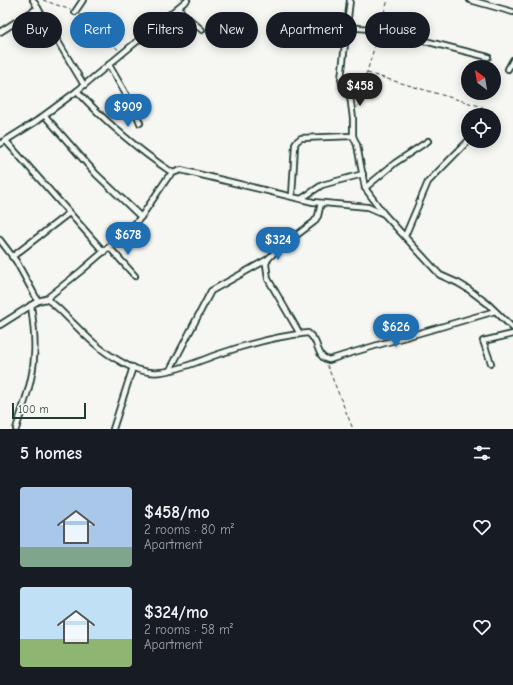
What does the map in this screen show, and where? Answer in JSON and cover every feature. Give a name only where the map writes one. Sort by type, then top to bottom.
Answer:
[{"type":"street","points":[[33,0],[84,85]]},
{"type":"street","points":[[75,12],[83,0]]},
{"type":"street","points":[[0,144],[45,116],[187,0]]},
{"type":"street","points":[[349,12],[350,0]]},
{"type":"street","points":[[470,0],[513,12]]},
{"type":"street","points":[[179,7],[182,13],[202,30]]},
{"type":"street","points":[[0,32],[38,8]]},
{"type":"street","points":[[430,42],[488,57]]},
{"type":"street","points":[[345,48],[341,79],[343,86],[350,96],[353,118],[353,136],[365,188],[384,214],[440,275],[468,289],[488,304],[513,328]]},
{"type":"street","points":[[508,69],[513,60]]},
{"type":"street","points":[[109,65],[135,110],[140,123]]},
{"type":"street","points":[[77,91],[91,106],[128,139],[173,173]]},
{"type":"street","points":[[45,116],[96,174],[140,217]]},
{"type":"street","points":[[292,196],[295,145],[298,140],[301,138],[353,136]]},
{"type":"street","points":[[6,141],[104,252]]},
{"type":"street","points":[[365,188],[395,164],[428,142]]},
{"type":"street","points":[[404,236],[428,182],[461,147]]},
{"type":"street","points":[[0,325],[31,305],[46,298],[104,252],[131,228],[168,177],[181,170],[321,203],[368,207],[384,214]]},
{"type":"street","points":[[301,199],[322,185],[363,174]]},
{"type":"street","points":[[170,370],[210,291],[268,259],[277,250],[314,222],[318,216],[321,203]]},
{"type":"street","points":[[12,256],[69,213]]},
{"type":"street","points":[[0,240],[12,256],[38,301]]},
{"type":"street","points":[[109,247],[135,276]]},
{"type":"street","points":[[268,259],[266,264],[268,279],[300,334]]},
{"type":"street","points":[[46,298],[102,350],[118,361],[152,372],[170,370],[224,352],[284,336],[308,333],[314,339],[324,359],[329,360],[496,311]]},
{"type":"street","points":[[16,429],[28,388],[34,358],[35,347],[31,305]]},
{"type":"street","points":[[491,363],[483,341],[513,334]]},
{"type":"street","points":[[113,429],[133,367]]},
{"type":"path","points":[[42,0],[75,12]]},
{"type":"path","points":[[384,12],[388,0]]},
{"type":"path","points":[[117,48],[122,54]]},
{"type":"path","points":[[353,118],[361,96],[363,79],[374,48]]},
{"type":"path","points":[[366,73],[483,107]]},
{"type":"path","points":[[324,359],[330,369],[353,429]]}]
